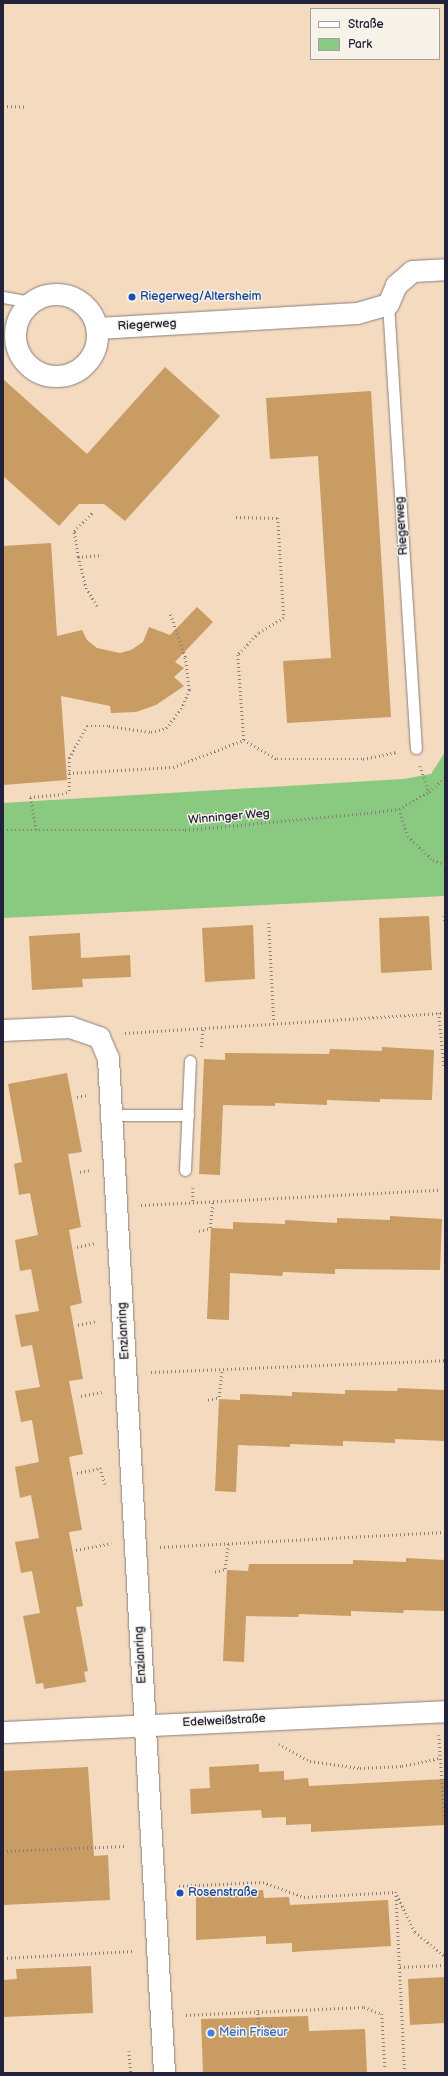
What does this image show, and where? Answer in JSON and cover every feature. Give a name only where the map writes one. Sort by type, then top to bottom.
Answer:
[{"type":"street","name":"Riegerweg","points":[[97,328],[357,313],[388,304],[396,285],[412,271],[445,269]]},
{"type":"street","points":[[52,294],[76,299],[89,312],[97,328],[97,341],[92,354],[84,364],[73,372],[60,376],[35,370],[18,350],[15,337],[17,324],[22,312],[31,302],[52,294]]},
{"type":"street","points":[[3,1030],[70,1026],[98,1037]]},
{"type":"street","name":"Enzianring","points":[[98,1037],[108,1058],[112,1115],[145,1725]]},
{"type":"street","name":"Edelweißstraße","points":[[3,1732],[442,1711]]},
{"type":"street","points":[[145,1725],[164,2073]]},
{"type":"lane","points":[[3,297],[31,302]]},
{"type":"lane","name":"Riegerweg","points":[[388,304],[416,748]]},
{"type":"lane","points":[[185,1170],[190,1061]]},
{"type":"lane","points":[[112,1115],[188,1115]]},
{"type":"path","points":[[3,106],[26,107]]},
{"type":"path","points":[[93,512],[74,531],[78,557],[86,589],[97,606]]},
{"type":"path","points":[[236,517],[278,518],[284,618],[259,633],[238,655],[244,740]]},
{"type":"path","points":[[78,557],[101,555]]},
{"type":"path","points":[[36,830],[30,797],[62,794],[69,791],[69,758],[87,726],[109,726],[151,732],[166,728],[181,709],[189,690],[185,657],[170,614]]},
{"type":"path","points":[[69,774],[173,767],[244,740],[277,758],[363,759],[416,748],[429,792]]},
{"type":"path","name":"Winninger Weg","points":[[3,830],[185,830],[398,809],[429,792],[445,777]]},
{"type":"path","points":[[398,809],[408,836],[433,860],[445,864]]},
{"type":"path","points":[[444,916],[445,923]]},
{"type":"path","points":[[268,923],[274,1023]]},
{"type":"path","points":[[98,1037],[129,1032],[445,1013]]},
{"type":"path","points":[[439,1014],[444,1066]]},
{"type":"path","points":[[201,1049],[203,1027]]},
{"type":"path","points":[[116,1206],[212,1200],[440,1190]]},
{"type":"path","points":[[199,1231],[210,1228],[212,1200]]},
{"type":"path","points":[[126,1374],[445,1360]]},
{"type":"path","points":[[208,1400],[219,1397],[222,1369]]},
{"type":"path","points":[[77,1473],[100,1468],[105,1486],[132,1484]]},
{"type":"path","points":[[76,1550],[135,1543],[228,1543],[445,1532]]},
{"type":"path","points":[[215,1572],[226,1569],[228,1543]]},
{"type":"path","points":[[442,1711],[441,1758],[445,1822]]},
{"type":"path","points":[[272,1741],[310,1761],[360,1768],[402,1766],[441,1758]]},
{"type":"path","points":[[3,1851],[152,1845]]},
{"type":"path","points":[[154,1887],[263,1882],[304,1896],[396,1892]]},
{"type":"path","points":[[396,1892],[415,1932],[445,1956]]},
{"type":"path","points":[[396,1892],[405,2073]]},
{"type":"path","points":[[3,1958],[157,1950]]},
{"type":"path","points":[[400,1967],[445,1965]]},
{"type":"path","points":[[203,2014],[258,2010],[364,2008],[382,2014],[385,2068]]},
{"type":"path","points":[[258,2010],[259,2026],[273,2026]]},
{"type":"path","points":[[128,2051],[131,2073]]},
{"type":"green space","points":[[445,752],[445,896],[3,918],[3,803],[403,779],[431,774]]},
{"type":"building","points":[[165,367],[220,416],[125,521],[104,504],[79,504],[59,526],[3,476],[3,379],[87,454]]},
{"type":"building","points":[[371,391],[391,717],[287,723],[283,661],[331,658],[318,456],[270,459],[266,398]]},
{"type":"building","points":[[51,543],[57,636],[82,630],[87,640],[97,648],[120,653],[131,650],[143,642],[149,627],[170,635],[197,607],[213,622],[175,662],[184,668],[174,677],[184,686],[156,705],[136,712],[111,713],[110,706],[61,696],[67,780],[3,785],[3,546]]},
{"type":"building","points":[[429,916],[432,970],[381,973],[379,918]]},
{"type":"building","points":[[253,925],[255,979],[205,982],[202,928]]},
{"type":"building","points":[[80,933],[81,958],[130,955],[131,977],[82,979],[83,987],[32,990],[29,936]]},
{"type":"building","points":[[382,1047],[434,1050],[432,1100],[380,1099],[380,1102],[327,1100],[327,1105],[275,1103],[275,1106],[223,1105],[220,1175],[199,1174],[204,1059],[225,1060],[225,1053],[329,1054],[330,1049],[382,1051]]},
{"type":"building","points":[[67,1073],[82,1152],[68,1154],[81,1227],[69,1230],[82,1303],[70,1306],[83,1379],[69,1381],[83,1454],[69,1457],[82,1530],[69,1532],[83,1606],[76,1607],[88,1671],[84,1672],[86,1682],[44,1689],[43,1683],[36,1684],[23,1616],[40,1613],[32,1571],[21,1573],[15,1542],[39,1538],[31,1495],[20,1498],[15,1467],[39,1462],[32,1420],[21,1422],[15,1391],[40,1387],[32,1345],[21,1347],[15,1315],[39,1311],[31,1269],[20,1271],[15,1240],[38,1235],[30,1193],[19,1195],[14,1164],[22,1162],[8,1084]]},
{"type":"building","points":[[390,1216],[442,1219],[440,1270],[335,1269],[335,1274],[283,1272],[282,1276],[230,1273],[229,1320],[207,1319],[211,1228],[233,1229],[233,1222],[285,1224],[285,1220],[337,1223],[337,1218],[390,1220]]},
{"type":"building","points":[[398,1388],[445,1390],[445,1441],[395,1439],[395,1443],[343,1441],[343,1446],[290,1444],[290,1447],[238,1445],[236,1492],[215,1491],[219,1399],[240,1400],[240,1394],[292,1396],[292,1392],[345,1394],[345,1390],[397,1391]]},
{"type":"building","points":[[406,1558],[445,1560],[445,1611],[404,1610],[403,1613],[351,1611],[351,1616],[299,1614],[298,1617],[246,1616],[244,1662],[223,1661],[227,1570],[248,1571],[249,1564],[353,1564],[353,1560],[406,1562]]},
{"type":"building","points":[[259,1764],[259,1772],[284,1771],[284,1780],[308,1778],[309,1786],[445,1779],[445,1825],[311,1832],[311,1824],[286,1825],[286,1817],[262,1818],[261,1810],[191,1814],[190,1789],[210,1788],[209,1767]]},
{"type":"building","points":[[88,1767],[94,1856],[108,1855],[110,1900],[3,1905],[3,1771]]},
{"type":"building","points":[[263,1890],[264,1898],[289,1897],[290,1905],[388,1900],[391,1946],[292,1952],[292,1943],[266,1944],[266,1936],[196,1940],[196,1893]]},
{"type":"building","points":[[91,1966],[93,2013],[3,2017],[3,1980],[17,1979],[16,1969]]},
{"type":"building","points":[[445,1977],[445,2023],[410,2025],[408,1979]]},
{"type":"building","points":[[308,2016],[309,2031],[365,2029],[367,2073],[203,2073],[201,2019]]},
{"type":"place","name":"Riegerweg/Altersheim","points":[[132,297]]},
{"type":"place","name":"Rosenstraße","points":[[180,1893]]},
{"type":"place","name":"Mein Friseur","points":[[211,2033]]}]
